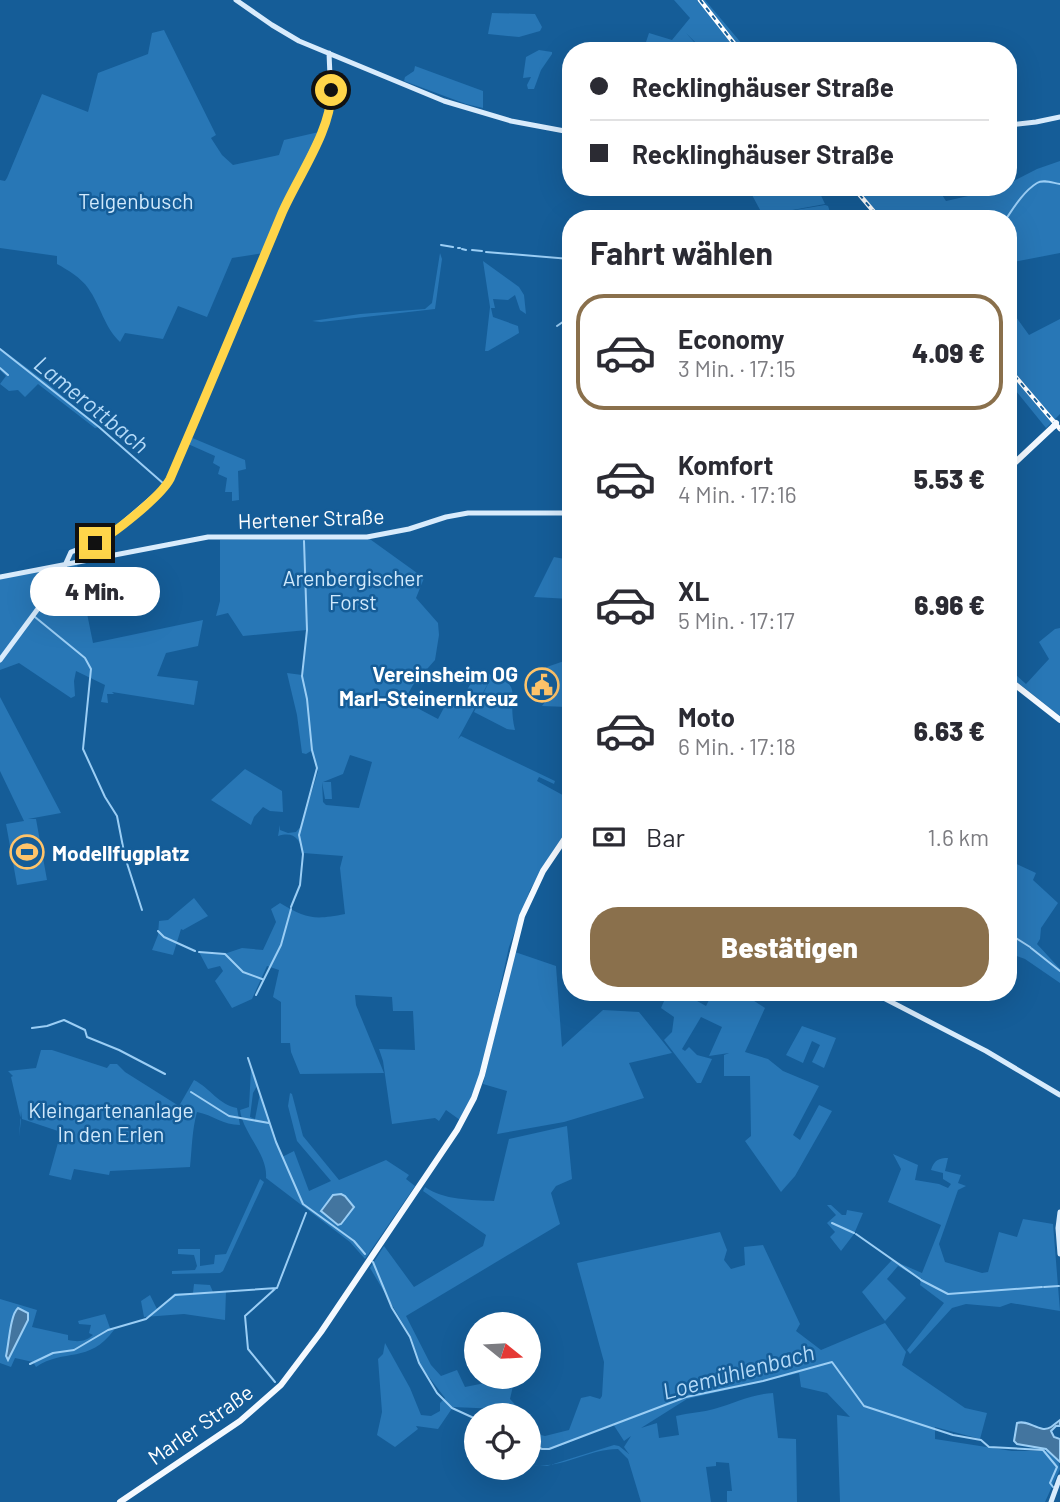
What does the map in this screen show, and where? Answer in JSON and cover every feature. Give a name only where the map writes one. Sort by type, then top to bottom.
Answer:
[{"type":"main road","points":[[1017,461],[1057,423]]},
{"type":"main road","points":[[1017,688],[1060,722]]},
{"type":"main road","name":"Marler Straße","points":[[120,1502],[240,1421],[275,1391],[308,1350],[457,1130],[474,1098],[485,1065],[522,916],[540,877],[562,845]]},
{"type":"street","points":[[236,0],[289,36],[328,53],[470,109],[562,131]]},
{"type":"street","points":[[0,660],[57,583],[71,552],[103,540],[158,495],[170,479],[289,198],[327,120],[331,99],[328,53]]},
{"type":"street","points":[[1017,124],[1060,117]]},
{"type":"street","name":"Hertener Straße","points":[[0,577],[190,539],[367,537],[468,513],[562,513]]},
{"type":"street","points":[[889,1001],[986,1051],[1060,1095]]},
{"type":"street","points":[[1060,1212],[1060,1254]]},
{"type":"street","points":[[1051,1502],[1060,1476]]},
{"type":"green space","points":[[674,0],[705,0],[740,42],[695,42],[686,33],[694,42],[646,42],[649,33],[672,40],[690,18]]},
{"type":"green space","points":[[492,13],[535,14],[542,27],[540,31],[519,37],[488,34]]},
{"type":"green space","name":"Telgenbusch","points":[[164,30],[216,135],[211,138],[222,155],[233,165],[279,155],[284,140],[319,132],[285,200],[264,253],[232,258],[207,317],[178,306],[163,339],[125,333],[120,342],[110,330],[88,288],[57,264],[57,256],[0,248],[0,180],[5,181],[7,178],[42,94],[88,112],[98,73],[148,54],[152,33]]},
{"type":"green space","points":[[539,50],[552,54],[541,70],[534,89],[528,89],[531,77],[523,78],[526,57]]},
{"type":"green space","points":[[415,66],[483,91],[483,108],[404,81],[405,77],[414,71]]},
{"type":"green space","points":[[1060,161],[1060,253],[1017,261],[1017,210],[874,210],[862,196],[943,196],[946,201],[968,196],[1017,196],[1017,179]]},
{"type":"green space","points":[[753,196],[821,196],[825,204],[793,210],[760,210]]},
{"type":"green space","points":[[825,205],[829,210],[795,210]]},
{"type":"green space","points":[[440,253],[442,259],[435,309],[312,321],[425,309],[432,303]]},
{"type":"green space","points":[[483,261],[519,287],[524,295],[526,314],[520,310],[515,295],[508,300],[493,299],[493,317],[518,326],[519,333],[488,351],[485,351],[490,307]]},
{"type":"green space","points":[[1017,318],[1029,335],[1060,319],[1060,414],[1046,428],[1017,392]]},
{"type":"green space","points":[[0,348],[46,382],[99,427],[95,428],[38,384],[25,397],[18,390],[9,391],[0,384],[6,376],[0,370]]},
{"type":"green space","points":[[190,437],[245,460],[246,469],[238,471],[239,500],[232,501],[232,492],[225,492],[227,478],[218,474],[220,467],[213,463],[215,456],[188,444]]},
{"type":"green space","name":"Arenbergischer Forst","points":[[367,537],[424,578],[416,598],[438,623],[435,660],[413,685],[404,701],[438,719],[449,698],[460,702],[478,671],[504,680],[512,691],[515,730],[507,729],[474,712],[492,676],[458,739],[461,736],[555,781],[554,784],[539,777],[537,781],[562,795],[562,839],[530,890],[509,947],[479,1083],[460,1120],[446,1110],[439,1121],[435,1118],[392,1124],[383,1061],[379,1049],[415,1050],[413,1011],[393,1011],[392,997],[355,995],[356,1005],[384,1073],[300,1074],[290,1043],[281,1043],[281,1002],[273,997],[279,970],[267,966],[252,999],[232,1008],[215,981],[223,971],[220,966],[208,969],[199,952],[224,954],[242,948],[263,950],[276,922],[271,909],[280,903],[311,917],[345,914],[340,868],[343,856],[303,853],[295,837],[278,836],[280,825],[280,830],[288,833],[296,832],[302,825],[318,771],[311,751],[302,753],[287,673],[302,675],[307,630],[243,636],[228,613],[216,616],[220,601],[220,540]],"holes":[[[350,755],[372,762],[359,808],[326,805],[323,802],[322,782],[325,799],[332,799],[331,782],[323,782],[343,774]]]},
{"type":"green space","points":[[554,557],[562,558],[562,599],[534,597]]},
{"type":"green space","points":[[77,564],[93,643],[203,620],[198,646],[166,653],[157,676],[198,681],[194,705],[112,692],[114,694],[107,694],[108,703],[101,702],[105,685],[76,671],[75,696],[71,698],[19,663],[0,670],[0,578]]},
{"type":"green space","points":[[1060,628],[1060,716],[1017,682],[1017,676],[1026,684],[1049,659],[1039,642]]},
{"type":"green space","points":[[562,662],[562,707],[542,706],[551,694],[541,695],[540,684],[553,681],[543,677],[541,669]]},
{"type":"green space","points":[[0,697],[61,813],[28,819],[36,819],[47,880],[17,885],[6,824],[24,821],[0,771]]},
{"type":"green space","points":[[245,769],[282,791],[283,812],[270,811],[263,807],[251,825],[211,800]]},
{"type":"green space","points":[[1017,864],[1036,873],[1033,880],[1058,903],[1041,928],[1037,944],[1060,969],[1060,983],[1017,956]]},
{"type":"green space","points":[[194,898],[208,916],[181,929],[173,955],[152,950],[158,935],[159,921],[168,920]]},
{"type":"green space","points":[[515,952],[556,966],[562,1047],[603,1010],[639,1012],[672,1053],[629,1063],[644,1098],[564,1122],[497,1134],[507,1091],[483,1084]]},
{"type":"green space","points":[[664,1001],[697,1001],[706,1006],[708,1001],[754,1001],[765,1008],[745,1052],[768,1059],[783,1071],[819,1086],[793,1135],[800,1140],[819,1105],[832,1111],[795,1176],[781,1192],[745,1141],[751,1136],[750,1076],[724,1076],[724,1055],[729,1053],[709,1056],[722,1027],[701,1017],[682,1049],[685,1051],[689,1047],[697,1055],[712,1059],[701,1083],[697,1083],[664,1040],[672,1032],[674,1017],[661,1008]]},
{"type":"green space","points":[[802,1026],[836,1038],[824,1068],[812,1062],[820,1045],[812,1041],[803,1063],[786,1055]]},
{"type":"green space","name":"Kleingartenanlage In den Erlen","points":[[41,1050],[52,1050],[107,1068],[110,1064],[117,1064],[125,1072],[179,1106],[194,1080],[220,1100],[237,1108],[240,1125],[197,1112],[190,1167],[110,1171],[109,1175],[74,1169],[71,1180],[49,1175],[61,1132],[22,1119],[21,1111],[20,1118],[11,1077],[13,1076],[8,1071],[36,1068]]},
{"type":"green space","points":[[251,1069],[257,1086],[253,1093],[250,1117],[255,1119],[260,1093],[282,1157],[294,1151],[309,1191],[331,1181],[297,1141],[288,1106],[290,1093],[303,1136],[339,1180],[386,1160],[409,1175],[406,1179],[415,1186],[365,1259],[350,1242],[266,1178],[263,1161],[240,1110],[249,1107]]},
{"type":"green space","points":[[567,1126],[572,1179],[556,1186],[551,1193],[560,1224],[406,1316],[431,1365],[441,1376],[457,1370],[464,1390],[512,1390],[510,1399],[514,1403],[464,1403],[464,1407],[453,1407],[438,1429],[416,1426],[418,1429],[395,1447],[377,1435],[382,1412],[378,1359],[383,1354],[385,1343],[410,1388],[421,1415],[431,1416],[440,1411],[440,1403],[445,1398],[419,1364],[411,1337],[370,1268],[384,1246],[414,1287],[483,1246],[486,1235],[423,1191],[425,1187],[449,1197],[494,1201],[509,1139]]},
{"type":"green space","points":[[893,1154],[918,1165],[915,1180],[948,1188],[951,1184],[943,1179],[943,1173],[931,1170],[935,1162],[945,1158],[948,1158],[945,1171],[961,1175],[958,1183],[966,1186],[958,1190],[939,1244],[945,1262],[982,1273],[988,1272],[999,1232],[1017,1237],[1023,1219],[1053,1224],[1060,1311],[1011,1303],[1000,1307],[966,1304],[952,1308],[910,1354],[907,1350],[944,1303],[920,1285],[921,1280],[898,1266],[887,1279],[906,1298],[885,1321],[862,1292],[892,1260],[922,1273],[941,1225],[888,1202],[901,1169]]},
{"type":"green space","points":[[260,1179],[264,1182],[223,1271],[172,1274],[172,1271],[195,1270],[197,1266],[194,1255],[178,1254],[178,1249],[200,1249],[200,1266],[214,1264],[215,1255],[226,1254]]},
{"type":"green space","points":[[827,1205],[831,1205],[842,1215],[846,1215],[847,1210],[863,1213],[854,1234],[841,1251],[830,1237],[835,1232],[827,1223],[836,1215]]},
{"type":"green space","points":[[720,1232],[727,1250],[724,1260],[731,1269],[745,1265],[744,1247],[763,1245],[800,1324],[796,1331],[821,1350],[885,1323],[906,1352],[902,1365],[965,1408],[987,1413],[980,1439],[935,1427],[935,1439],[1012,1451],[1049,1451],[1058,1459],[1060,1469],[1045,1502],[840,1502],[837,1415],[850,1417],[827,1393],[801,1387],[799,1373],[687,1399],[641,1428],[657,1423],[659,1438],[679,1435],[676,1416],[773,1393],[778,1438],[796,1439],[797,1502],[727,1502],[727,1491],[732,1491],[729,1463],[716,1462],[716,1466],[706,1467],[711,1502],[641,1502],[628,1459],[618,1449],[596,1452],[552,1464],[614,1445],[629,1454],[624,1447],[631,1436],[624,1441],[613,1424],[550,1450],[541,1450],[541,1435],[569,1430],[581,1398],[590,1396],[600,1399],[602,1396],[604,1362],[577,1263]]},
{"type":"green space","points":[[194,1284],[210,1285],[213,1292],[226,1291],[225,1320],[184,1314],[144,1317],[141,1301],[150,1295],[157,1309],[175,1293],[193,1293]]},
{"type":"green space","points":[[0,1299],[37,1310],[32,1327],[68,1335],[68,1340],[81,1341],[93,1335],[89,1333],[91,1325],[79,1324],[78,1321],[105,1314],[110,1328],[114,1330],[105,1341],[86,1352],[46,1361],[36,1367],[33,1362],[15,1358],[11,1367],[0,1363]]},
{"type":"shaded area","points":[[341,1194],[354,1207],[338,1225],[321,1211],[333,1195]]},
{"type":"shaded area","points":[[18,1308],[28,1313],[28,1320],[8,1360],[6,1356],[10,1330]]},
{"type":"shaded area","points":[[1060,1420],[1060,1426],[1051,1431],[1054,1437],[1060,1439],[1060,1462],[1046,1449],[1017,1444],[1014,1441],[1017,1423],[1047,1429]]},
{"type":"waterway","points":[[1012,210],[1037,183],[1045,181],[1060,184]]},
{"type":"waterway","points":[[441,245],[453,247]]},
{"type":"waterway","points":[[462,249],[466,250]]},
{"type":"waterway","points":[[472,250],[482,251]]},
{"type":"waterway","points":[[486,252],[562,258]]},
{"type":"waterway","points":[[557,326],[562,323]]},
{"type":"waterway","name":"Lamerottbach","points":[[0,349],[99,427],[164,484]]},
{"type":"waterway","points":[[0,368],[8,375]]},
{"type":"waterway","points":[[291,907],[300,885],[303,854],[299,835],[317,768],[302,676],[307,630],[304,541]]},
{"type":"waterway","name":"Loemühlenbach","points":[[35,617],[85,658],[91,669],[83,749],[105,797],[117,816],[125,857],[142,910]]},
{"type":"waterway","points":[[256,995],[281,945],[291,909]]},
{"type":"waterway","name":"Loemühlenbach","points":[[158,931],[164,937],[195,951]]},
{"type":"waterway","points":[[1017,939],[1030,947]]},
{"type":"waterway","points":[[1031,948],[1060,971]]},
{"type":"waterway","name":"Loemühlenbach","points":[[199,952],[225,954],[243,972],[262,979]]},
{"type":"waterway","points":[[32,1028],[64,1020],[85,1030],[87,1037],[165,1074]]},
{"type":"waterway","name":"Loemühlenbach","points":[[248,1058],[276,1142],[303,1204],[354,1241],[365,1254]]},
{"type":"waterway","points":[[191,1092],[229,1116],[269,1123]]},
{"type":"waterway","points":[[30,1364],[53,1353],[74,1350],[108,1330],[146,1319],[175,1295],[277,1288],[306,1213]]},
{"type":"waterway","points":[[832,1223],[854,1233]]},
{"type":"waterway","points":[[856,1234],[920,1279]]},
{"type":"waterway","name":"Loemühlenbach","points":[[373,1262],[392,1308],[410,1337],[419,1363],[437,1393],[452,1408],[464,1414]]},
{"type":"waterway","points":[[921,1280],[948,1294],[1042,1287]]},
{"type":"waterway","points":[[1044,1287],[1059,1286]]},
{"type":"waterway","points":[[275,1382],[248,1349],[245,1316],[276,1288]]},
{"type":"waterway","name":"Loemühlenbach","points":[[541,1449],[549,1449],[686,1397],[763,1381],[832,1362],[864,1406],[953,1435],[981,1440],[989,1447],[1043,1450],[1057,1467],[1050,1483],[1053,1487]]},
{"type":"railway","points":[[700,0],[733,42]]},
{"type":"railway","points":[[861,196],[872,210]]},
{"type":"railway","points":[[1017,379],[1060,429]]},
{"type":"place","name":"Vereinsheim OG Marl-Steinernkreuz","points":[[542,685]]},
{"type":"place","name":"Modellfugplatz","points":[[27,852]]},
{"type":"route","points":[[95,543],[113,532],[167,485],[289,198],[326,123],[331,90]]}]
